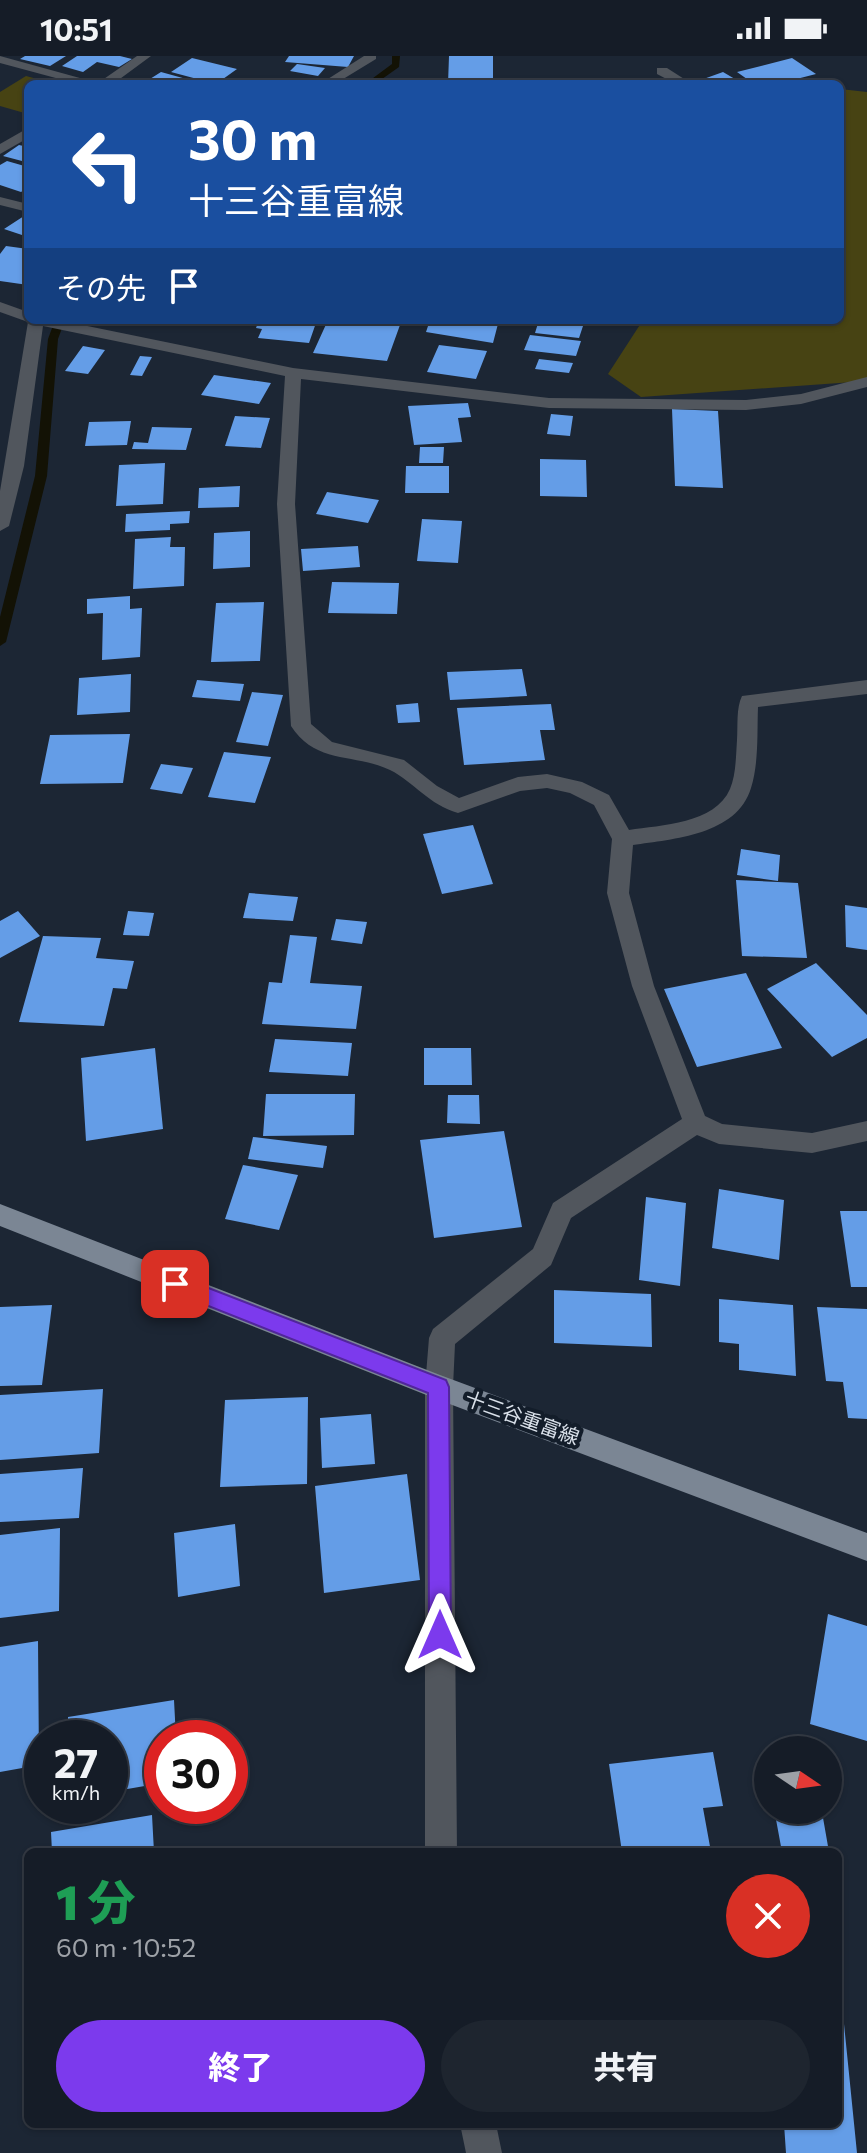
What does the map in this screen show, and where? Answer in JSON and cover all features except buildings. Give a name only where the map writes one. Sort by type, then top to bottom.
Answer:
[{"type":"main road","name":"十三谷重富線","points":[[0,1215],[439,1387],[867,1547]]},
{"type":"street","points":[[110,80],[145,56]]},
{"type":"street","points":[[333,80],[370,59],[370,56]]},
{"type":"street","points":[[0,59],[78,80]]},
{"type":"street","points":[[662,71],[679,80]]},
{"type":"street","points":[[0,150],[24,135]]},
{"type":"street","points":[[0,201],[24,207]]},
{"type":"street","points":[[0,307],[24,316]]},
{"type":"street","points":[[0,522],[15,466],[35,324]]},
{"type":"street","points":[[58,324],[293,373],[549,403],[746,405],[801,399],[867,382]]},
{"type":"street","points":[[293,373],[286,504],[301,726],[325,747],[397,765],[430,791],[458,806],[518,784],[547,781],[575,787],[602,800],[623,839],[618,893],[643,986],[696,1123],[719,1134],[812,1143],[867,1131]]},
{"type":"street","points":[[623,839],[700,824],[727,810],[741,791],[749,701],[867,687]]},
{"type":"street","points":[[441,1848],[439,1387],[442,1338],[542,1257],[562,1211],[696,1123]]},
{"type":"street","points":[[479,2128],[484,2153]]},
{"type":"shaded area","points":[[26,76],[41,80],[24,80],[24,113],[0,106],[0,92]]},
{"type":"shaded area","points":[[844,89],[867,92],[867,381],[641,397],[608,374],[640,324],[844,324]]},
{"type":"waterway","points":[[375,80],[396,65],[396,56]]},
{"type":"waterway","points":[[0,642],[41,476],[53,339],[59,324]]},
{"type":"route","points":[[175,1284],[439,1387],[440,1635]]}]
